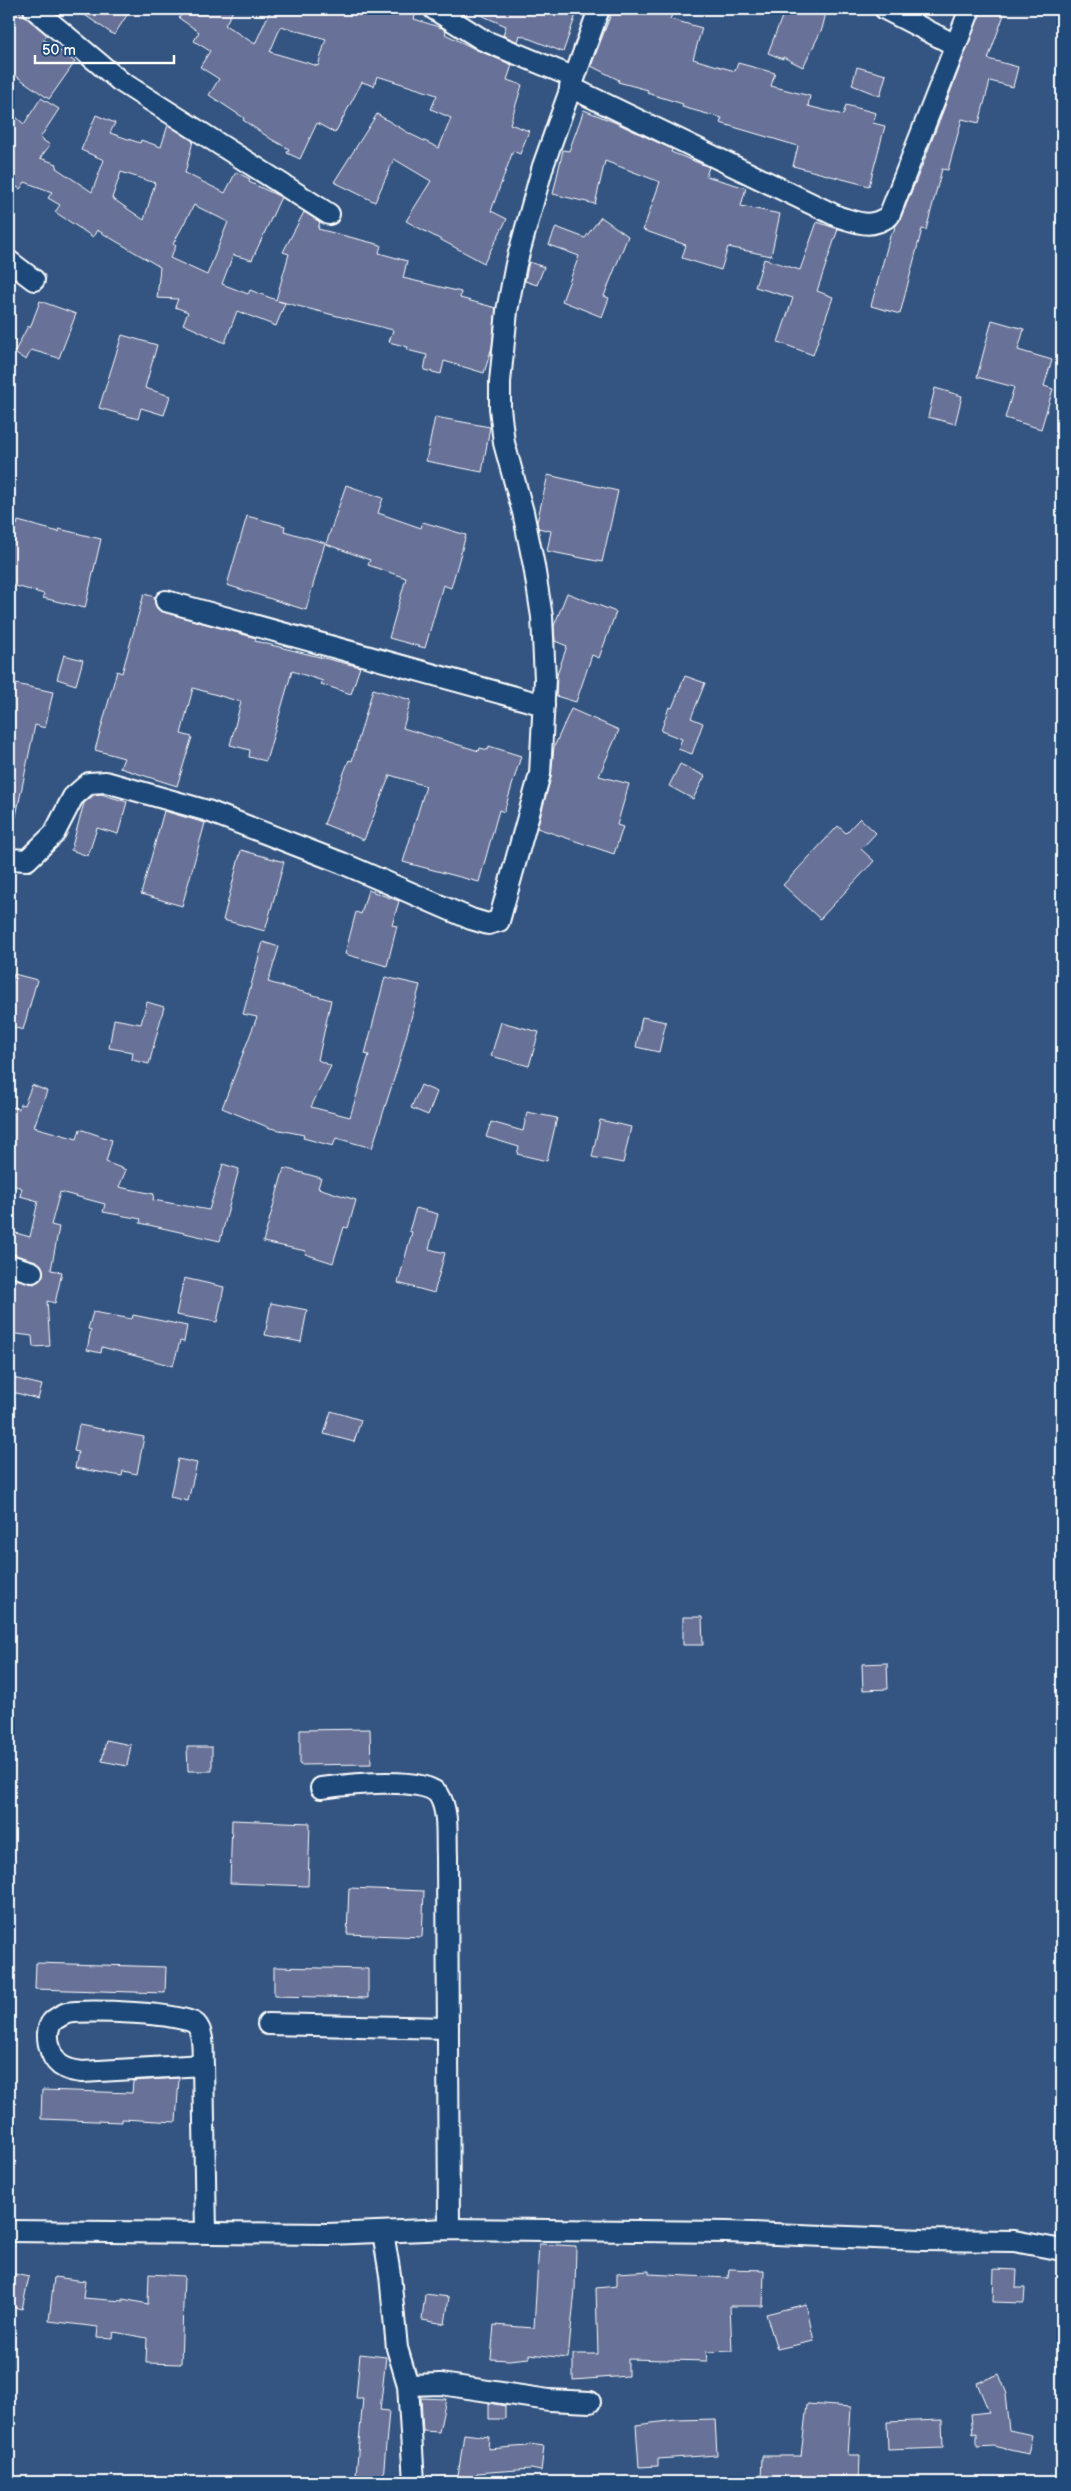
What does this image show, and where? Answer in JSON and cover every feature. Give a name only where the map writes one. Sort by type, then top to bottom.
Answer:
[{"type":"street","points":[[34,9],[120,80],[329,214]]},
{"type":"street","points":[[434,9],[483,40],[572,82],[839,217],[862,224],[877,224],[889,216],[970,9]]},
{"type":"street","points":[[9,859],[26,860],[54,834],[73,797],[90,783],[106,782],[208,811],[342,863],[471,919],[488,924],[499,921],[540,774],[544,705],[542,617],[523,512],[504,443],[500,408],[500,382],[507,311],[516,264],[543,166],[599,9]]},
{"type":"street","points":[[885,9],[955,45]]},
{"type":"street","points":[[9,261],[34,280]]},
{"type":"street","points":[[166,601],[544,705]]},
{"type":"street","points":[[9,1265],[32,1272]]},
{"type":"street","points":[[321,1788],[348,1785],[414,1784],[430,1788],[438,1794],[445,1812],[449,2229]]},
{"type":"street","points":[[203,2066],[82,2072],[67,2070],[59,2064],[52,2054],[48,2040],[49,2029],[52,2021],[67,2013],[146,2014],[185,2018],[191,2020],[200,2031],[203,2066],[206,2232]]},
{"type":"street","points":[[268,2024],[448,2028]]},
{"type":"street","points":[[9,2231],[328,2234],[449,2229],[727,2232],[923,2240],[1014,2241],[1062,2250]]},
{"type":"street","points":[[383,2232],[390,2275],[397,2348],[408,2385],[414,2482]]},
{"type":"street","points":[[408,2385],[441,2384],[549,2400],[590,2402]]},
{"type":"building","points":[[9,9],[16,9],[47,35],[43,39],[75,62],[49,99],[9,71]]},
{"type":"building","points":[[76,9],[131,9],[114,35]]},
{"type":"building","points":[[186,9],[234,9],[225,25],[255,44],[271,9],[417,9],[414,19],[442,28],[446,31],[445,34],[512,65],[507,80],[522,85],[510,124],[529,131],[520,154],[513,151],[491,211],[507,219],[484,263],[406,221],[431,181],[394,159],[375,202],[334,182],[377,114],[412,135],[439,148],[451,118],[431,109],[437,95],[377,76],[374,86],[362,82],[335,133],[317,123],[300,159],[287,153],[289,149],[271,139],[209,95],[219,79],[200,67],[210,51],[194,41],[199,32],[179,18]],"holes":[[[281,26],[326,39],[318,66],[270,52]]]},
{"type":"building","points":[[467,9],[578,9],[563,52],[520,35],[518,42],[503,35],[506,26]]},
{"type":"building","points":[[613,9],[664,9],[673,13],[670,19],[702,28],[693,59],[735,71],[738,63],[775,73],[771,86],[810,96],[808,106],[843,115],[846,105],[876,113],[873,123],[885,126],[869,186],[793,166],[798,146],[720,123],[722,118],[682,107],[683,104],[647,93],[648,90],[618,82],[619,80],[591,66]]},
{"type":"building","points":[[785,9],[827,9],[822,29],[803,67],[783,57],[783,59],[768,53]]},
{"type":"building","points":[[982,9],[1006,9],[988,59],[1018,67],[1013,87],[990,81],[979,123],[962,119],[948,170],[942,169],[926,230],[922,229],[900,314],[871,306],[891,233],[893,233],[900,220],[922,166]]},
{"type":"building","points":[[857,67],[886,75],[880,96],[852,85]]},
{"type":"building","points":[[41,98],[59,109],[40,138],[50,145],[40,158],[57,164],[56,168],[92,192],[104,160],[81,150],[96,115],[115,123],[110,133],[140,143],[141,140],[161,147],[168,125],[193,141],[185,173],[225,193],[236,172],[250,179],[249,182],[281,197],[252,260],[233,255],[222,284],[248,294],[250,290],[276,300],[289,254],[283,252],[304,212],[320,222],[318,229],[381,245],[379,253],[407,261],[403,278],[461,292],[460,298],[496,308],[492,347],[484,373],[444,361],[441,374],[424,370],[427,355],[407,350],[408,347],[389,342],[393,330],[278,301],[285,303],[276,326],[237,311],[225,343],[183,324],[188,312],[175,307],[178,299],[157,298],[160,267],[97,230],[93,237],[55,212],[60,205],[48,198],[52,192],[25,182],[20,189],[9,182],[9,111],[24,124]],"holes":[[[121,172],[155,183],[144,220],[112,198]],[[194,205],[228,222],[207,275],[170,258],[176,246],[173,244]]]},
{"type":"building","points":[[584,110],[672,149],[671,152],[709,167],[706,176],[746,188],[741,206],[780,214],[771,256],[728,247],[721,270],[682,258],[686,245],[643,230],[660,182],[605,161],[595,204],[553,194],[563,150],[569,151]]},
{"type":"building","points":[[601,217],[628,236],[604,296],[609,298],[602,317],[562,301],[579,256],[549,245],[556,227],[585,238]]},
{"type":"building","points":[[817,222],[838,229],[817,291],[833,297],[813,355],[778,342],[793,298],[755,287],[764,259],[800,270]]},
{"type":"building","points":[[529,262],[544,267],[537,285],[525,281]]},
{"type":"building","points":[[40,301],[76,314],[59,358],[31,350],[26,360],[14,353],[28,326],[30,328]]},
{"type":"building","points":[[992,320],[1024,329],[1018,350],[1052,360],[1044,386],[1053,389],[1041,429],[1005,418],[1014,387],[977,377]]},
{"type":"building","points":[[122,335],[157,345],[145,388],[170,396],[164,415],[141,408],[138,419],[99,408]]},
{"type":"building","points":[[935,388],[962,396],[955,424],[928,417]]},
{"type":"building","points":[[435,417],[490,427],[482,472],[426,461]]},
{"type":"building","points":[[548,475],[618,491],[602,562],[547,551],[551,531],[538,528],[537,522]]},
{"type":"building","points":[[346,485],[383,498],[378,513],[421,528],[423,522],[466,535],[451,588],[443,585],[425,648],[389,638],[406,578],[368,565],[370,560],[326,544]]},
{"type":"building","points":[[247,516],[285,526],[284,531],[325,543],[306,610],[227,585]]},
{"type":"building","points":[[18,521],[59,532],[59,529],[101,539],[85,608],[43,598],[44,594],[9,584],[9,524],[17,525]]},
{"type":"building","points":[[567,593],[616,612],[599,658],[592,655],[576,702],[556,696],[557,675],[567,646],[555,641],[554,626]]},
{"type":"building","points":[[144,594],[155,597],[155,604],[163,612],[256,638],[255,641],[360,667],[351,694],[321,684],[323,681],[292,671],[266,761],[249,757],[250,750],[230,745],[241,702],[193,688],[181,734],[192,737],[177,786],[120,768],[124,758],[95,750],[117,671],[122,673]]},
{"type":"building","points":[[64,655],[83,660],[76,685],[57,679]]},
{"type":"building","points":[[685,676],[705,683],[691,718],[703,723],[692,754],[678,749],[682,739],[661,731],[669,707],[672,708]]},
{"type":"building","points":[[11,683],[53,692],[45,728],[35,725],[15,821],[9,820],[9,695]]},
{"type":"building","points":[[373,689],[411,700],[403,728],[479,751],[480,748],[488,750],[489,746],[521,756],[504,812],[499,810],[479,882],[403,862],[426,786],[390,775],[364,840],[324,824],[349,760],[352,761]]},
{"type":"building","points":[[571,709],[619,730],[599,776],[629,784],[617,825],[623,827],[614,854],[537,828],[551,777],[554,747]]},
{"type":"building","points":[[680,764],[705,776],[693,799],[669,786]]},
{"type":"building","points":[[101,794],[127,802],[118,834],[97,828],[88,856],[71,850],[84,803],[94,795]]},
{"type":"building","points":[[164,811],[205,823],[182,906],[141,894]]},
{"type":"building","points":[[860,818],[876,833],[861,849],[874,861],[820,919],[783,885],[838,826],[846,833]]},
{"type":"building","points":[[241,850],[284,862],[265,931],[223,920]]},
{"type":"building","points":[[368,890],[399,901],[392,925],[397,926],[387,966],[345,954],[356,912],[361,914]]},
{"type":"building","points":[[263,942],[279,947],[268,982],[331,1000],[318,1060],[331,1066],[311,1107],[350,1117],[369,1055],[365,1054],[385,977],[420,985],[399,1063],[372,1148],[336,1138],[333,1146],[303,1138],[304,1135],[270,1128],[222,1108],[257,1017],[243,1014]]},
{"type":"building","points":[[14,974],[37,980],[23,1030],[9,1026],[9,994]]},
{"type":"building","points":[[147,1002],[164,1007],[149,1064],[132,1060],[133,1052],[109,1048],[114,1019],[141,1024]]},
{"type":"building","points":[[642,1017],[666,1022],[659,1052],[636,1047]]},
{"type":"building","points":[[501,1022],[539,1032],[529,1066],[491,1056]]},
{"type":"building","points":[[32,1085],[47,1091],[34,1127],[77,1139],[80,1129],[112,1140],[106,1162],[126,1170],[119,1187],[154,1194],[153,1200],[209,1210],[223,1164],[239,1169],[220,1241],[140,1223],[141,1219],[103,1212],[105,1204],[60,1192],[51,1225],[59,1227],[51,1270],[62,1272],[55,1303],[47,1301],[50,1346],[33,1347],[32,1336],[9,1333],[9,1277],[34,1284],[43,1275],[43,1269],[36,1261],[9,1253],[9,1231],[30,1237],[38,1201],[20,1196],[22,1188],[9,1184],[9,1106],[19,1109],[20,1104],[24,1105]]},
{"type":"building","points":[[421,1085],[437,1092],[428,1115],[411,1108]]},
{"type":"building","points":[[527,1112],[557,1118],[547,1161],[517,1154],[519,1147],[486,1137],[491,1122],[523,1131]]},
{"type":"building","points":[[600,1120],[631,1127],[623,1163],[592,1157]]},
{"type":"building","points":[[284,1168],[321,1178],[318,1188],[356,1200],[348,1228],[344,1227],[333,1263],[305,1254],[306,1251],[263,1242]]},
{"type":"building","points":[[416,1208],[438,1214],[429,1249],[445,1253],[434,1293],[398,1283],[412,1232],[409,1231]]},
{"type":"building","points":[[184,1278],[224,1287],[217,1322],[176,1315]]},
{"type":"building","points":[[271,1303],[307,1310],[301,1342],[265,1335]]},
{"type":"building","points":[[93,1312],[132,1319],[133,1315],[187,1326],[184,1342],[180,1341],[173,1366],[102,1347],[101,1353],[87,1350],[91,1330],[88,1329]]},
{"type":"building","points":[[9,1377],[42,1385],[38,1399],[9,1391]]},
{"type":"building","points":[[331,1411],[361,1420],[354,1442],[324,1434]]},
{"type":"building","points":[[79,1425],[144,1437],[137,1474],[123,1471],[122,1476],[75,1468],[78,1452],[74,1451]]},
{"type":"building","points":[[178,1459],[197,1463],[188,1501],[170,1497]]},
{"type":"building","points":[[683,1617],[702,1617],[703,1645],[683,1645]]},
{"type":"building","points":[[887,1663],[888,1689],[863,1690],[862,1664]]},
{"type":"building","points":[[370,1729],[371,1764],[300,1765],[300,1730]]},
{"type":"building","points":[[106,1740],[131,1745],[127,1766],[102,1761]]},
{"type":"building","points":[[187,1747],[212,1747],[212,1771],[188,1771]]},
{"type":"building","points":[[232,1820],[310,1823],[308,1886],[230,1883]]},
{"type":"building","points":[[349,1888],[424,1891],[422,1937],[347,1934]]},
{"type":"building","points":[[36,1963],[166,1967],[165,1993],[35,1989]]},
{"type":"building","points":[[274,1967],[368,1969],[368,1998],[274,1996]]},
{"type":"building","points":[[179,2078],[176,2122],[122,2119],[122,2122],[41,2119],[42,2090],[132,2093],[133,2081]]},
{"type":"building","points":[[539,2244],[576,2246],[575,2290],[568,2358],[529,2354],[529,2358],[491,2359],[494,2325],[534,2328]]},
{"type":"building","points":[[729,2269],[764,2270],[763,2306],[730,2306],[732,2351],[706,2352],[707,2361],[628,2359],[628,2376],[573,2380],[573,2354],[598,2354],[596,2288],[617,2286],[617,2273],[649,2271],[649,2274],[728,2278]]},
{"type":"building","points":[[994,2269],[1017,2270],[1016,2288],[1025,2288],[1024,2303],[993,2302]]},
{"type":"building","points":[[9,2273],[29,2277],[22,2309],[9,2306]]},
{"type":"building","points":[[149,2274],[184,2276],[181,2364],[146,2363],[147,2338],[114,2332],[113,2338],[97,2337],[98,2327],[49,2321],[54,2277],[85,2281],[83,2298],[123,2301],[123,2299],[148,2304]]},
{"type":"building","points":[[425,2294],[449,2297],[445,2324],[422,2320]]},
{"type":"building","points":[[806,2304],[814,2341],[777,2349],[766,2314]]},
{"type":"building","points":[[360,2354],[386,2357],[380,2410],[389,2411],[383,2478],[356,2475],[363,2398],[356,2398]]},
{"type":"building","points":[[999,2374],[1007,2394],[1005,2395],[1009,2430],[1032,2435],[1028,2454],[994,2446],[977,2447],[977,2433],[973,2434],[971,2414],[989,2412],[977,2383]]},
{"type":"building","points":[[421,2398],[446,2399],[439,2432],[423,2431]]},
{"type":"building","points":[[489,2403],[505,2406],[505,2419],[489,2419]]},
{"type":"building","points":[[807,2404],[851,2407],[848,2455],[860,2455],[859,2482],[844,2482],[844,2477],[787,2481],[761,2480],[762,2456],[801,2456]]},
{"type":"building","points":[[715,2419],[717,2455],[658,2459],[658,2466],[639,2467],[636,2425],[676,2420]]},
{"type":"building","points":[[942,2420],[943,2448],[888,2450],[887,2422]]},
{"type":"building","points":[[464,2434],[489,2437],[488,2449],[528,2446],[529,2444],[544,2446],[541,2471],[531,2469],[477,2473],[476,2478],[458,2476]]}]
